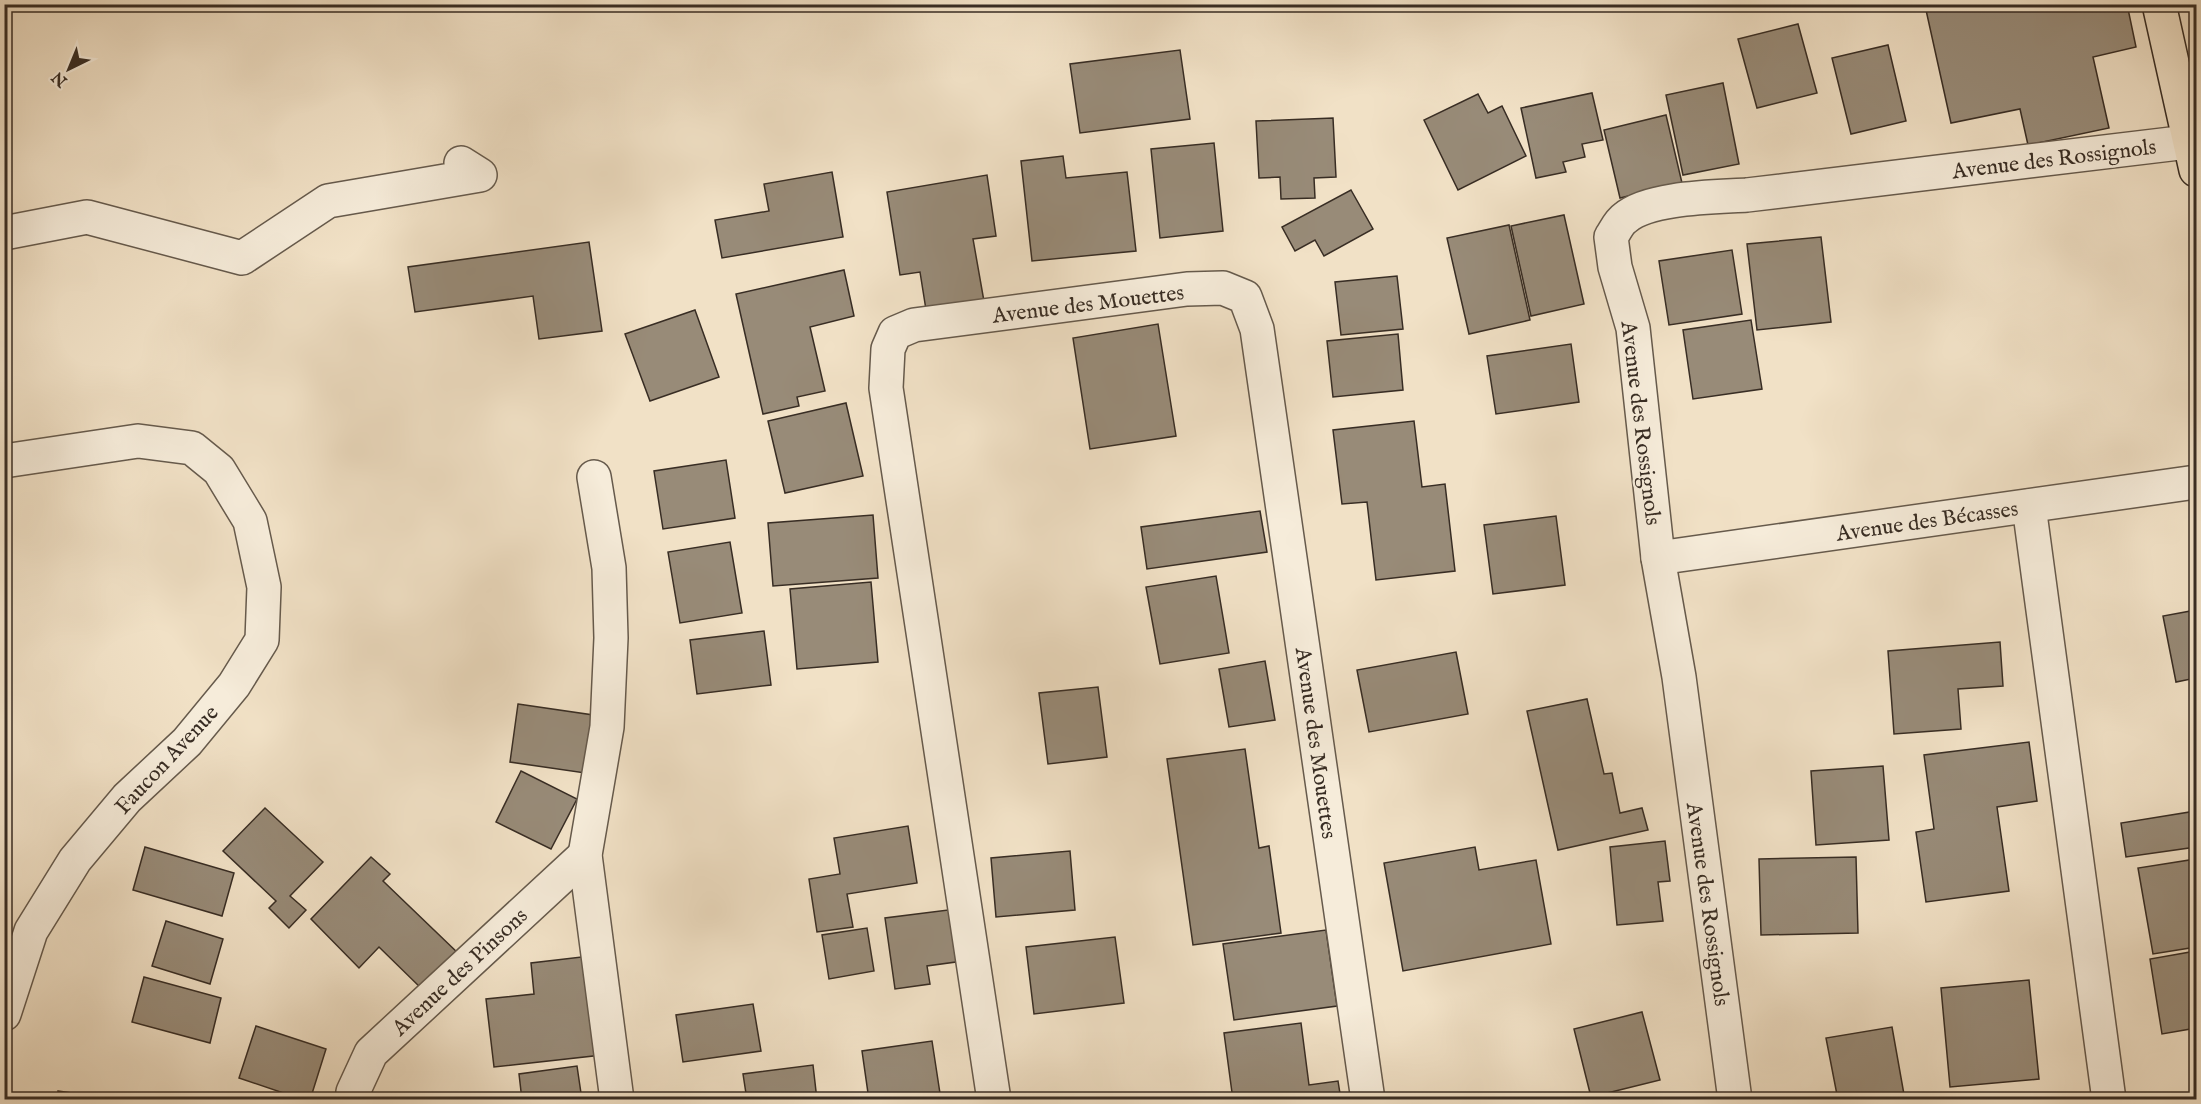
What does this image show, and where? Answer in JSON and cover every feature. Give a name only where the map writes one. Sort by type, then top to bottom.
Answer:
[{"type":"main road","points":[[2160,4],[2194,151]]},
{"type":"street","name":"Avenue des Rossignols","points":[[1735,1100],[1679,677],[1659,558],[1633,328],[1615,267],[1611,237],[1625,218],[1646,207],[1684,199],[1747,195],[2194,151]]},
{"type":"street","points":[[4,233],[87,217],[242,258],[328,201],[480,175],[461,163]]},
{"type":"street","name":"Avenue des Mouettes","points":[[994,1100],[886,388],[888,349],[895,333],[914,325],[1187,289],[1223,288],[1245,297],[1257,329],[1368,1100]]},
{"type":"street","name":"Faucon Avenue","points":[[4,461],[138,441],[192,448],[219,470],[250,521],[264,587],[262,640],[234,685],[187,742],[127,798],[75,860],[31,930],[4,1014]]},
{"type":"street","points":[[594,477],[609,568],[611,638],[607,727],[585,855],[617,1100]]},
{"type":"street","name":"Avenue des Bécasses","points":[[1659,558],[2196,482]]},
{"type":"street","points":[[2029,506],[2109,1100]]},
{"type":"street","name":"Avenue des Pinsons","points":[[352,1100],[353,1092],[370,1053],[585,855]]},
{"type":"building","points":[[1950,4],[2127,4],[2136,47],[2093,57],[2109,128],[2028,145],[2020,109],[1951,123],[1926,10]]},
{"type":"building","points":[[1798,24],[1817,93],[1757,108],[1738,39]]},
{"type":"building","points":[[1888,45],[1906,121],[1851,134],[1832,58]]},
{"type":"building","points":[[1180,50],[1190,119],[1080,133],[1070,64]]},
{"type":"building","points":[[1723,83],[1739,164],[1683,175],[1666,95]]},
{"type":"building","points":[[1592,93],[1603,140],[1582,144],[1585,157],[1563,162],[1566,172],[1536,178],[1521,108]]},
{"type":"building","points":[[1478,94],[1488,113],[1502,106],[1526,156],[1458,190],[1424,120]]},
{"type":"building","points":[[1666,115],[1682,183],[1620,198],[1604,130]]},
{"type":"building","points":[[1333,118],[1336,177],[1314,178],[1315,198],[1281,199],[1280,177],[1259,178],[1256,121]]},
{"type":"building","points":[[1214,143],[1223,231],[1160,238],[1151,149]]},
{"type":"building","points":[[1063,156],[1066,178],[1127,172],[1136,251],[1032,261],[1021,161]]},
{"type":"building","points":[[832,172],[843,237],[722,258],[715,220],[769,211],[764,184]]},
{"type":"building","points":[[987,175],[996,236],[973,239],[985,307],[927,316],[920,272],[900,275],[887,192]]},
{"type":"building","points":[[1351,190],[1373,229],[1324,256],[1315,240],[1295,251],[1282,227]]},
{"type":"building","points":[[1564,215],[1584,304],[1531,316],[1511,226]]},
{"type":"building","points":[[1509,225],[1530,320],[1469,334],[1447,238]]},
{"type":"building","points":[[1821,237],[1831,322],[1757,330],[1747,244]]},
{"type":"building","points":[[589,242],[602,331],[539,339],[533,296],[415,312],[408,267]]},
{"type":"building","points":[[1732,250],[1742,314],[1669,325],[1659,261]]},
{"type":"building","points":[[844,270],[854,316],[810,327],[825,391],[797,397],[799,406],[763,414],[736,294]]},
{"type":"building","points":[[1397,276],[1403,329],[1341,335],[1335,282]]},
{"type":"building","points":[[695,310],[719,377],[650,401],[625,334]]},
{"type":"building","points":[[1751,320],[1762,389],[1693,399],[1683,330]]},
{"type":"building","points":[[1158,324],[1176,436],[1090,449],[1073,338]]},
{"type":"building","points":[[1398,334],[1403,390],[1333,397],[1327,341]]},
{"type":"building","points":[[1571,344],[1579,402],[1496,414],[1487,356]]},
{"type":"building","points":[[846,403],[863,476],[785,493],[768,421]]},
{"type":"building","points":[[1414,421],[1422,487],[1445,484],[1455,571],[1376,580],[1367,502],[1342,504],[1333,430]]},
{"type":"building","points":[[726,460],[735,518],[663,529],[654,471]]},
{"type":"building","points":[[1260,511],[1267,552],[1147,569],[1141,527]]},
{"type":"building","points":[[873,515],[878,578],[773,586],[768,523]]},
{"type":"building","points":[[1556,516],[1565,585],[1493,594],[1484,525]]},
{"type":"building","points":[[730,542],[742,613],[680,623],[668,552]]},
{"type":"building","points":[[1216,576],[1229,653],[1160,664],[1146,587]]},
{"type":"building","points":[[871,582],[878,662],[797,669],[790,589]]},
{"type":"building","points":[[2196,610],[2196,678],[2176,682],[2163,616]]},
{"type":"building","points":[[764,631],[771,685],[697,694],[690,640]]},
{"type":"building","points":[[2000,642],[2003,686],[1958,689],[1961,729],[1894,734],[1888,651]]},
{"type":"building","points":[[1456,652],[1468,714],[1369,732],[1357,670]]},
{"type":"building","points":[[1265,661],[1275,720],[1229,727],[1219,669]]},
{"type":"building","points":[[1098,687],[1107,757],[1048,764],[1039,693]]},
{"type":"building","points":[[1587,699],[1604,774],[1612,773],[1620,813],[1642,808],[1648,830],[1558,850],[1527,711]]},
{"type":"building","points":[[518,704],[600,716],[592,774],[510,762]]},
{"type":"building","points":[[2029,742],[2037,801],[1997,807],[2009,891],[1926,902],[1916,832],[1934,829],[1924,755]]},
{"type":"building","points":[[1245,749],[1259,848],[1269,846],[1281,933],[1193,945],[1167,759]]},
{"type":"building","points":[[1883,766],[1889,840],[1816,845],[1811,771]]},
{"type":"building","points":[[521,771],[577,799],[551,849],[496,822]]},
{"type":"building","points":[[265,808],[323,862],[290,896],[306,910],[289,928],[269,908],[276,901],[223,851]]},
{"type":"building","points":[[2196,811],[2196,847],[2126,857],[2121,823]]},
{"type":"building","points":[[908,826],[917,883],[847,894],[853,927],[817,932],[809,879],[840,874],[834,838]]},
{"type":"building","points":[[1665,841],[1670,881],[1658,882],[1663,921],[1617,925],[1610,847]]},
{"type":"building","points":[[145,847],[234,873],[222,916],[133,890]]},
{"type":"building","points":[[1475,847],[1479,870],[1536,860],[1551,944],[1403,971],[1384,863]]},
{"type":"building","points":[[1070,851],[1075,910],[996,917],[991,858]]},
{"type":"building","points":[[371,857],[390,874],[383,881],[460,955],[425,992],[379,947],[359,968],[311,919]]},
{"type":"building","points":[[1856,857],[1858,933],[1761,935],[1759,859]]},
{"type":"building","points":[[2196,859],[2196,947],[2153,954],[2138,868]]},
{"type":"building","points":[[956,909],[963,961],[927,966],[930,984],[895,989],[885,918]]},
{"type":"building","points":[[166,921],[223,939],[210,984],[152,966]]},
{"type":"building","points":[[867,928],[874,971],[829,979],[822,935]]},
{"type":"building","points":[[1326,930],[1337,1006],[1234,1020],[1223,944]]},
{"type":"building","points":[[1115,937],[1124,1003],[1034,1014],[1026,947]]},
{"type":"building","points":[[2196,951],[2196,1028],[2162,1034],[2150,959]]},
{"type":"building","points":[[590,956],[602,1055],[494,1067],[486,999],[534,994],[531,963]]},
{"type":"building","points":[[144,977],[221,998],[210,1043],[132,1022]]},
{"type":"building","points":[[2029,980],[2039,1079],[1950,1087],[1941,988]]},
{"type":"building","points":[[753,1004],[761,1051],[683,1062],[676,1015]]},
{"type":"building","points":[[1642,1012],[1660,1080],[1591,1097],[1574,1029]]},
{"type":"building","points":[[1301,1023],[1309,1085],[1338,1081],[1341,1100],[1258,1100],[1257,1097],[1233,1100],[1224,1033]]},
{"type":"building","points":[[256,1026],[326,1049],[310,1100],[239,1078]]},
{"type":"building","points":[[1892,1027],[1905,1100],[1838,1100],[1826,1038]]},
{"type":"building","points":[[932,1041],[941,1100],[869,1100],[862,1051]]},
{"type":"building","points":[[813,1065],[817,1100],[747,1100],[743,1074]]},
{"type":"building","points":[[577,1066],[582,1100],[522,1100],[519,1074]]},
{"type":"building","points":[[58,1091],[114,1099],[114,1100],[58,1100]]}]
